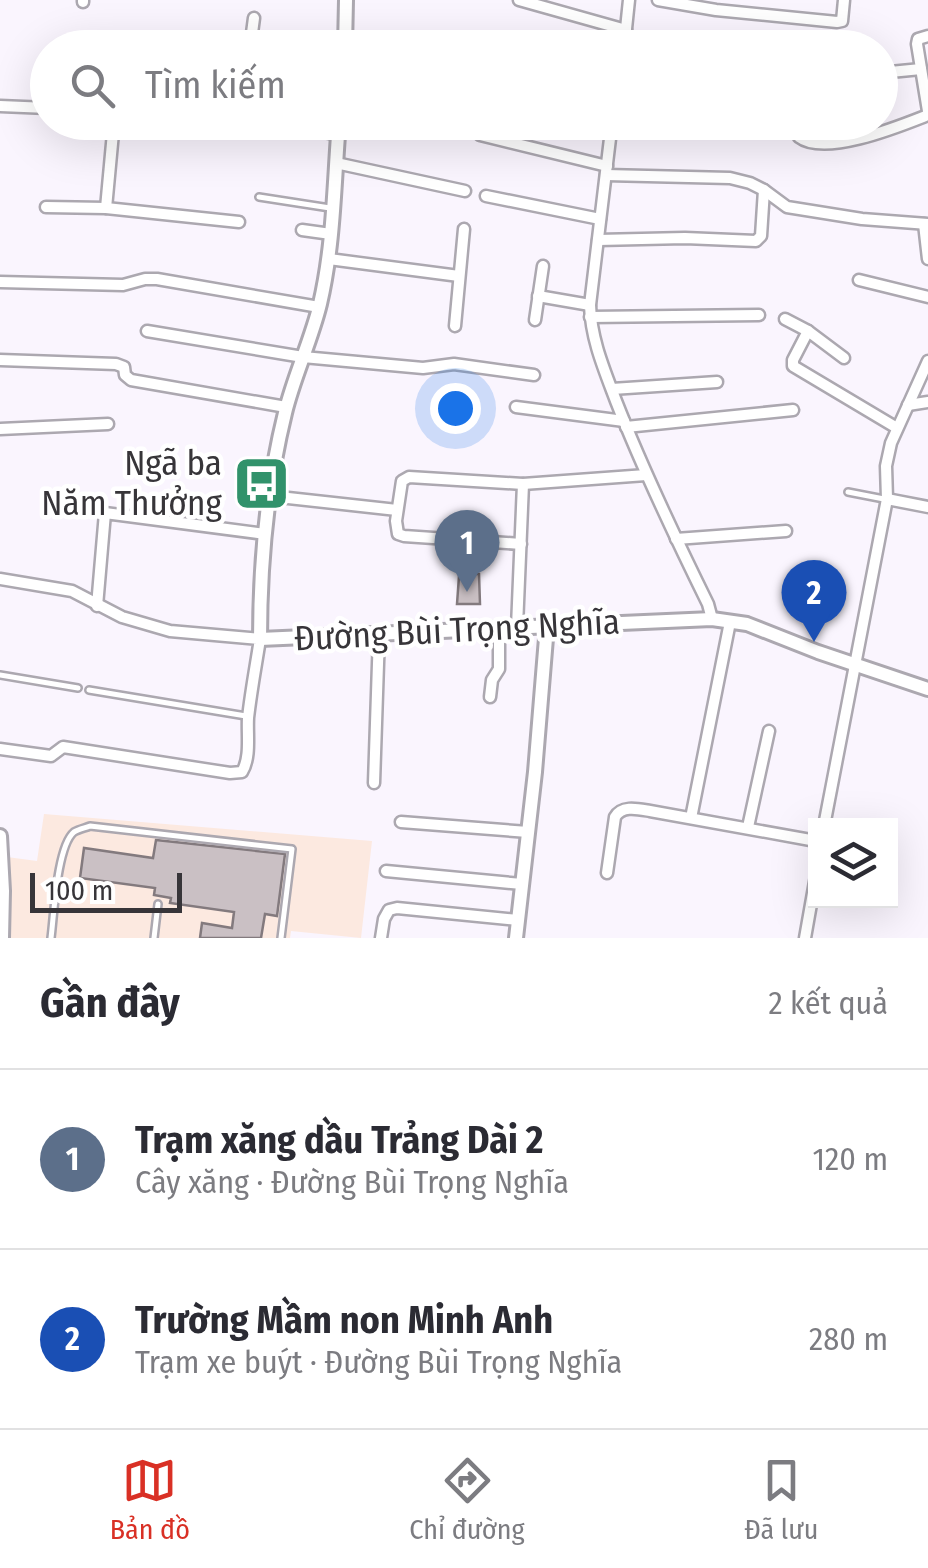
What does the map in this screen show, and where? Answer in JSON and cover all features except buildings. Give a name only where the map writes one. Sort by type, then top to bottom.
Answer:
[{"type":"street","points":[[345,30],[346,0]]},
{"type":"street","points":[[519,0],[626,30],[630,0]]},
{"type":"street","points":[[658,0],[837,22],[844,18],[844,0]]},
{"type":"street","points":[[252,30],[254,18]]},
{"type":"street","points":[[898,125],[928,113],[918,39],[928,36]]},
{"type":"street","points":[[898,71],[921,70]]},
{"type":"street","points":[[0,106],[30,107]]},
{"type":"street","points":[[106,208],[112,140]]},
{"type":"street","name":"Đường Bùi Trọng Nghĩa","points":[[337,140],[329,260],[320,306],[286,408],[271,478],[260,639],[712,619],[747,624],[928,689]]},
{"type":"street","points":[[501,140],[606,170],[730,178],[764,190],[787,207],[926,224],[928,259]]},
{"type":"street","points":[[610,140],[590,311],[596,347],[646,474],[712,619]]},
{"type":"street","points":[[802,140],[837,140]]},
{"type":"street","points":[[336,163],[464,192]]},
{"type":"street","points":[[598,240],[756,241],[761,236],[764,190]]},
{"type":"street","points":[[486,196],[600,219]]},
{"type":"street","points":[[46,207],[106,208],[239,222]]},
{"type":"street","points":[[454,326],[464,229]]},
{"type":"street","points":[[302,230],[331,234]]},
{"type":"street","points":[[329,260],[459,276]]},
{"type":"street","points":[[534,320],[543,266]]},
{"type":"street","points":[[0,282],[123,285],[157,279],[320,306]]},
{"type":"street","points":[[859,280],[928,298]]},
{"type":"street","points":[[538,296],[590,311],[758,315]]},
{"type":"street","points":[[784,319],[844,358]]},
{"type":"street","points":[[147,331],[303,357],[423,368],[454,364],[534,375]]},
{"type":"street","points":[[808,332],[793,366],[898,428]]},
{"type":"street","points":[[0,360],[116,364],[124,367],[130,380],[286,408]]},
{"type":"street","points":[[826,818],[887,499],[886,466],[891,443],[928,361]]},
{"type":"street","points":[[612,389],[717,382]]},
{"type":"street","points":[[908,405],[928,402]]},
{"type":"street","points":[[516,407],[625,424],[794,410]]},
{"type":"street","points":[[0,429],[108,424]]},
{"type":"street","points":[[521,544],[398,534],[395,529],[402,481],[406,478],[523,484],[646,474]]},
{"type":"street","points":[[517,628],[523,484]]},
{"type":"street","points":[[270,496],[397,510]]},
{"type":"street","points":[[887,499],[928,506]]},
{"type":"street","points":[[97,606],[104,513],[265,534]]},
{"type":"street","points":[[676,539],[786,531]]},
{"type":"street","points":[[0,579],[72,592],[135,621],[170,630],[260,639],[248,716],[245,768],[237,773],[62,747],[50,756],[0,749]]},
{"type":"street","points":[[691,818],[730,622]]},
{"type":"street","points":[[516,938],[547,626]]},
{"type":"street","points":[[490,696],[498,669],[499,628]]},
{"type":"street","points":[[374,783],[379,634]]},
{"type":"street","points":[[748,827],[769,732]]},
{"type":"street","points":[[608,873],[614,823],[618,812],[624,810],[808,838]]},
{"type":"street","points":[[401,822],[528,832]]},
{"type":"street","points":[[0,836],[2,938]]},
{"type":"street","points":[[386,871],[522,884]]},
{"type":"street","points":[[381,938],[384,919],[389,910],[397,908],[518,920]]},
{"type":"street","points":[[805,938],[810,908]]},
{"type":"lane","points":[[259,196],[333,209]]},
{"type":"lane","points":[[848,492],[887,499]]},
{"type":"lane","points":[[0,675],[78,688]]},
{"type":"lane","points":[[90,690],[248,716]]},
{"type":"lane","points":[[51,938],[67,842],[74,833],[90,826],[292,849],[280,938]]},
{"type":"lane","points":[[154,938],[158,904]]},
{"type":"shaded area","points":[[44,814],[372,841],[361,938],[291,931],[290,938],[7,938],[7,857],[37,861]]},
{"type":"place","name":"Ngã ba Năm Thưởng","points":[[261,483]]},
{"type":"place","name":"Trạm xăng dầu Trảng Dài 2","points":[[467,592]]},
{"type":"place","name":"Trường Mầm non Minh Anh","points":[[814,642]]}]
